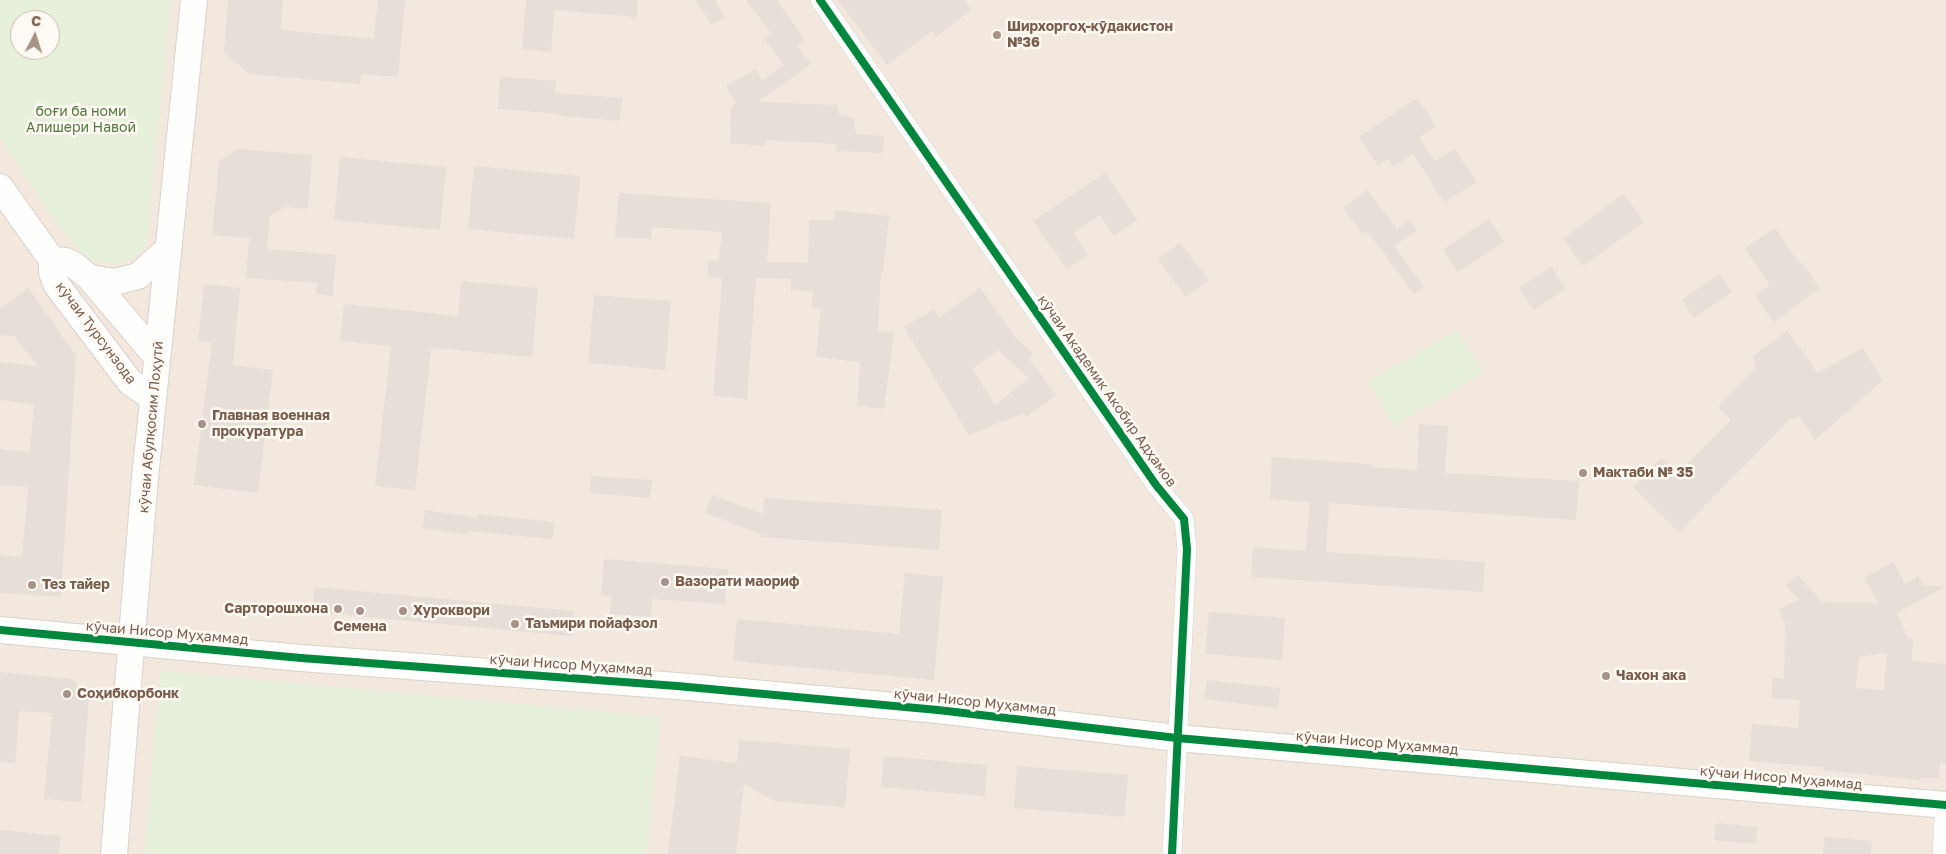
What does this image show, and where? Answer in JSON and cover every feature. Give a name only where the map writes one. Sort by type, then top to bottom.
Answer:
[{"type":"street","name":"кӯчаи Абулқосим Лоҳутӣ","points":[[114,854],[153,398],[194,0]]},
{"type":"street","name":"кӯчаи Академик Акобир Адҳамов","points":[[820,0],[1156,485],[1184,519],[1187,549],[1172,854]]},
{"type":"street","name":"кӯчаи Турсунзода","points":[[0,186],[52,260],[52,272],[56,284],[130,382],[153,398]]},
{"type":"street","points":[[90,278],[115,282],[138,276],[168,249]]},
{"type":"street","name":"кӯчаи Турсунзода","points":[[52,260],[66,261],[90,278],[157,356]]},
{"type":"street","name":"кӯчаи Нисор Муҳаммад","points":[[0,630],[301,658],[677,686],[909,707],[1177,738],[1946,805]]},
{"type":"street","points":[[1942,854],[1946,805]]},
{"type":"shaded area","points":[[0,0],[1946,0],[1946,854],[0,854]]},
{"type":"green space","name":"боғи ба номи Алишери Навоӣ","points":[[0,0],[171,0],[146,247],[132,259],[114,265],[86,258],[48,211],[0,137]]},
{"type":"green space","points":[[1457,330],[1483,373],[1394,426],[1368,382]]},
{"type":"green space","points":[[161,671],[660,717],[647,854],[144,854]]},
{"type":"building","points":[[228,0],[283,0],[281,30],[374,39],[378,0],[405,0],[398,77],[361,74],[360,84],[249,74],[224,52]]},
{"type":"building","points":[[526,0],[638,0],[637,17],[555,10],[555,4],[551,52],[522,49]]},
{"type":"building","points":[[695,0],[715,0],[725,17],[712,25]]},
{"type":"building","points":[[746,0],[777,0],[805,40],[797,45],[811,64],[758,102],[838,105],[838,114],[854,120],[856,134],[884,136],[883,153],[835,151],[837,144],[765,140],[765,146],[730,143],[731,107],[736,104],[726,86],[756,69],[762,81],[784,65],[764,38],[771,33]]},
{"type":"building","points":[[838,0],[964,0],[971,10],[936,37],[932,31],[887,65]]},
{"type":"building","points":[[500,77],[556,81],[555,93],[622,98],[620,121],[498,109]]},
{"type":"building","points":[[1417,98],[1436,126],[1419,138],[1435,161],[1455,149],[1477,182],[1444,202],[1413,154],[1393,167],[1388,159],[1378,166],[1359,137]]},
{"type":"building","points":[[237,149],[312,155],[308,209],[284,207],[270,216],[267,249],[336,255],[333,296],[316,294],[317,283],[246,278],[249,238],[212,235],[219,162]]},
{"type":"building","points":[[340,157],[446,167],[440,230],[334,220]]},
{"type":"building","points":[[474,166],[580,176],[574,239],[468,229]]},
{"type":"building","points":[[1105,173],[1137,220],[1114,236],[1100,215],[1073,233],[1088,255],[1067,269],[1033,221]]},
{"type":"building","points":[[1367,190],[1397,229],[1409,220],[1417,231],[1394,246],[1424,287],[1414,294],[1367,231],[1363,234],[1343,208]]},
{"type":"building","points":[[619,193],[771,203],[767,262],[808,263],[809,220],[834,220],[835,210],[889,216],[883,271],[881,271],[878,331],[894,332],[884,409],[857,406],[860,362],[816,357],[821,308],[812,308],[813,291],[791,290],[791,279],[756,278],[747,399],[713,396],[722,278],[708,277],[708,260],[719,261],[722,232],[652,227],[651,239],[615,237]]},
{"type":"building","points":[[1623,194],[1644,222],[1583,266],[1563,239]]},
{"type":"building","points":[[1489,219],[1504,242],[1458,272],[1443,250]]},
{"type":"building","points":[[1775,228],[1799,263],[1801,262],[1820,288],[1774,322],[1755,296],[1770,285],[1745,248]]},
{"type":"building","points":[[1180,243],[1209,280],[1186,297],[1158,259]]},
{"type":"building","points":[[1551,267],[1566,289],[1534,310],[1519,288]]},
{"type":"building","points":[[1719,274],[1732,292],[1694,318],[1682,300]]},
{"type":"building","points":[[461,281],[538,288],[532,357],[433,348],[431,350],[415,490],[375,486],[391,346],[340,341],[344,304],[458,316]]},
{"type":"building","points":[[204,284],[240,288],[233,365],[273,370],[258,493],[194,485],[212,342],[198,341]]},
{"type":"building","points":[[28,288],[76,355],[61,597],[0,593],[0,555],[22,557],[28,487],[0,485],[0,449],[30,452],[34,404],[0,400],[0,362],[38,366],[14,336],[0,335],[0,309]]},
{"type":"building","points":[[980,288],[1016,338],[1033,354],[1028,358],[1056,395],[1027,417],[1024,413],[969,435],[904,327],[934,309],[939,318]],"holes":[[[998,350],[1029,378],[995,405],[972,369]]]},
{"type":"building","points":[[594,295],[671,301],[665,370],[588,363]]},
{"type":"building","points":[[1787,331],[1818,373],[1862,348],[1883,380],[1815,440],[1799,416],[1793,420],[1791,418],[1679,532],[1633,487],[1661,458],[1677,474],[1731,420],[1718,407],[1756,369],[1753,356]]},
{"type":"building","points":[[1419,424],[1448,426],[1445,473],[1579,481],[1576,520],[1329,503],[1326,552],[1485,562],[1483,592],[1251,577],[1253,547],[1306,551],[1310,502],[1270,499],[1272,457],[1371,464],[1371,467],[1417,470]]},
{"type":"building","points":[[591,476],[652,480],[650,498],[590,493]]},
{"type":"building","points":[[712,495],[763,514],[764,498],[942,510],[939,550],[761,537],[761,534],[705,513]]},
{"type":"building","points":[[425,510],[478,518],[478,514],[554,522],[553,539],[468,531],[468,535],[423,528]]},
{"type":"building","name":"Вазорати маориф","points":[[604,559],[728,569],[725,604],[652,599],[651,617],[610,614],[612,596],[601,595]]},
{"type":"building","points":[[1893,562],[1905,584],[1918,576],[1923,585],[1944,587],[1897,613],[1908,638],[1913,639],[1912,661],[1946,664],[1946,764],[1940,763],[1939,778],[1920,778],[1920,780],[1823,770],[1823,767],[1749,761],[1752,724],[1798,728],[1800,700],[1771,698],[1773,678],[1784,679],[1785,623],[1779,609],[1799,600],[1786,585],[1798,575],[1822,602],[1879,603],[1864,578]],"holes":[[[1887,653],[1884,690],[1856,688],[1859,657]]]},
{"type":"building","points":[[905,573],[943,577],[934,680],[733,661],[737,619],[899,634]]},
{"type":"building","points":[[314,587],[574,611],[573,636],[313,612]]},
{"type":"building","points":[[1209,612],[1285,618],[1282,660],[1205,654]]},
{"type":"building","points":[[0,672],[72,679],[89,700],[81,802],[44,799],[52,713],[19,711],[15,763],[0,762]]},
{"type":"building","points":[[1207,680],[1280,688],[1278,708],[1204,699]]},
{"type":"building","points":[[739,740],[850,749],[845,807],[774,801],[744,784],[736,854],[668,854],[680,756],[737,763]]},
{"type":"building","points":[[884,756],[987,765],[985,796],[881,787]]},
{"type":"building","points":[[1017,766],[1128,775],[1124,817],[1014,808]]},
{"type":"building","points":[[1716,823],[1757,827],[1756,844],[1714,840]]},
{"type":"building","points":[[0,830],[61,836],[59,854],[0,854]]},
{"type":"building","points":[[1825,837],[1872,841],[1871,854],[1823,854]]},
{"type":"cycle path","points":[[820,0],[1156,485],[1184,519],[1187,549],[1172,854]]},
{"type":"cycle path","points":[[0,630],[301,658],[677,686],[938,710],[1177,738],[1946,805]]},
{"type":"place","name":"Ширхоргоҳ-кӯдакистон №36","points":[[997,35]]},
{"type":"place","name":"Главная военная прокуратура","points":[[202,424]]},
{"type":"place","name":"Мактаби № 35","points":[[1583,473]]},
{"type":"place","name":"Вазорати маориф","points":[[665,582]]},
{"type":"place","name":"Тез тайер","points":[[32,585]]},
{"type":"place","name":"Сарторошхона","points":[[338,609]]},
{"type":"place","name":"Семена","points":[[360,611]]},
{"type":"place","name":"Хуроквори","points":[[403,611]]},
{"type":"place","name":"Таъмири пойафзол","points":[[515,624]]},
{"type":"place","name":"Чахон ака","points":[[1606,676]]},
{"type":"place","name":"Соҳибкорбонк","points":[[67,694]]}]
